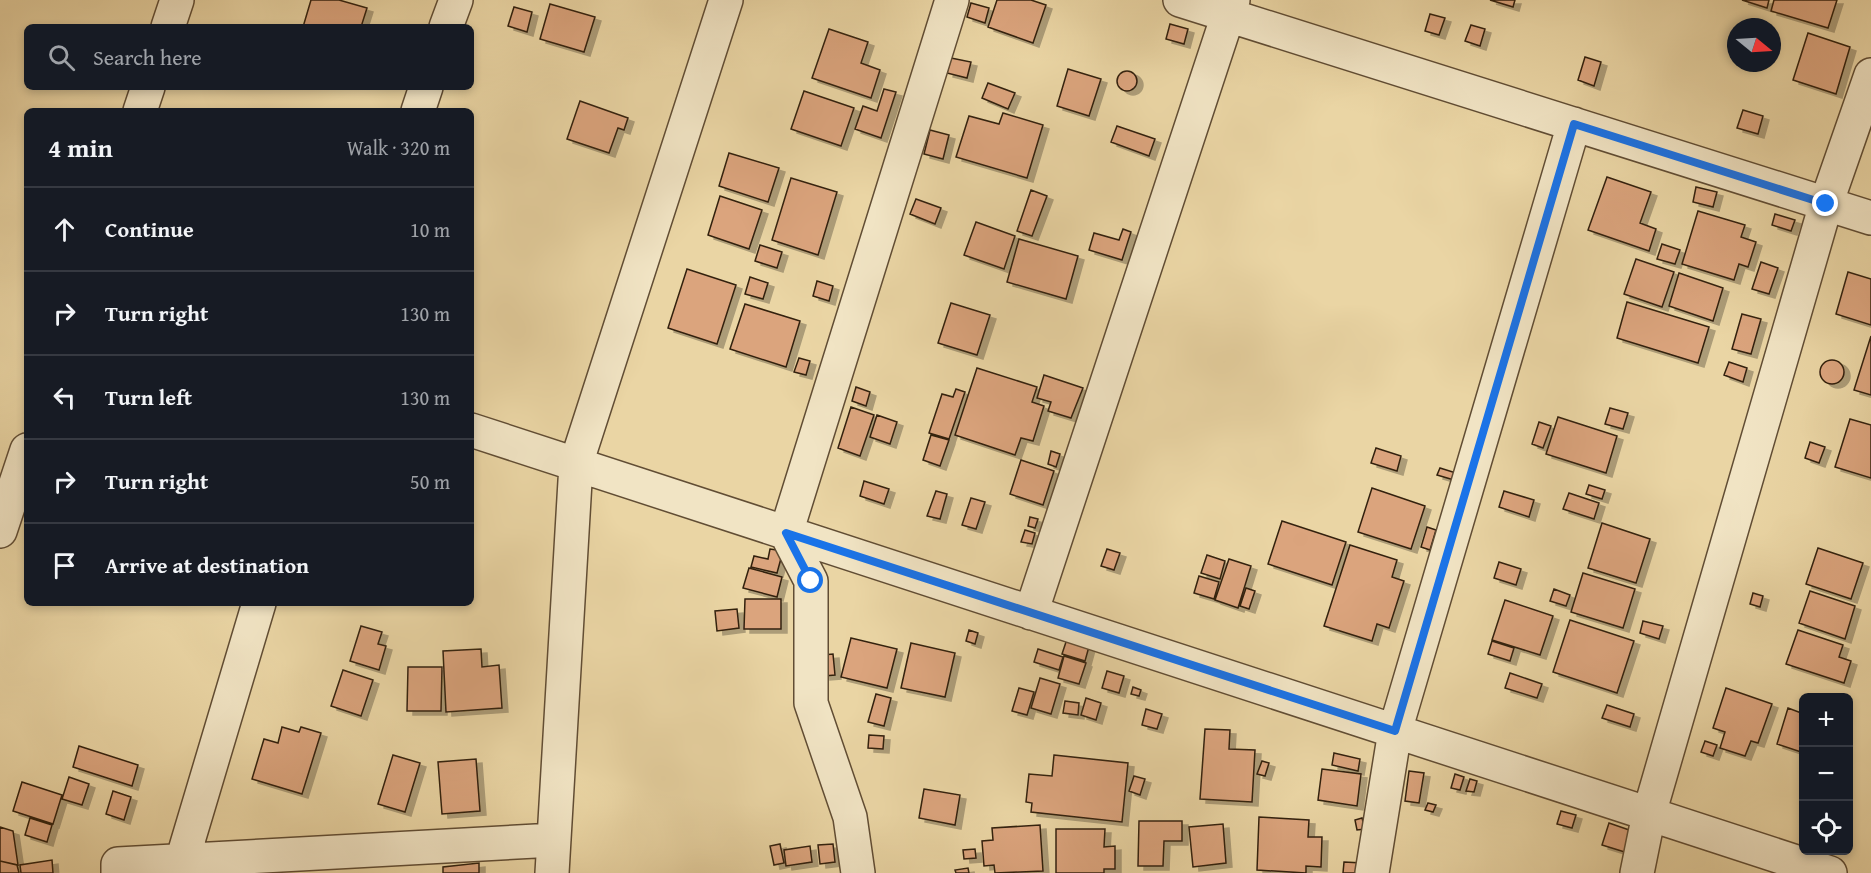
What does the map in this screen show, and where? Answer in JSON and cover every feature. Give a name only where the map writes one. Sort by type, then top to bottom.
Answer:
[{"type":"street","points":[[169,24],[177,0]]},
{"type":"street","points":[[447,24],[456,0]]},
{"type":"street","points":[[552,873],[576,464],[726,0]]},
{"type":"street","points":[[858,873],[850,817],[811,703],[811,581],[786,533],[952,0]]},
{"type":"street","points":[[1180,0],[1231,8],[1574,124],[1871,218]]},
{"type":"street","points":[[1031,613],[1231,8]]},
{"type":"street","points":[[1637,873],[1649,814],[1826,204],[1871,75]]},
{"type":"street","points":[[141,108],[147,90]]},
{"type":"street","points":[[419,108],[425,90]]},
{"type":"street","points":[[1372,873],[1395,731],[1574,124]]},
{"type":"street","points":[[474,431],[1830,873]]},
{"type":"street","points":[[0,531],[24,459]]},
{"type":"street","points":[[182,861],[258,606]]},
{"type":"street","points":[[118,873],[118,864],[555,840]]},
{"type":"building","points":[[311,0],[339,0],[367,8],[362,24],[304,24]]},
{"type":"building","points":[[997,0],[1031,0],[1046,5],[1033,43],[988,27]]},
{"type":"building","points":[[1490,0],[1515,0],[1513,7]]},
{"type":"building","points":[[1742,0],[1769,0],[1767,8]]},
{"type":"building","points":[[1774,0],[1837,0],[1828,28],[1771,11]]},
{"type":"building","points":[[971,3],[989,8],[985,23],[967,17]]},
{"type":"building","points":[[550,4],[595,17],[584,52],[540,39]]},
{"type":"building","points":[[514,7],[532,12],[527,32],[508,26]]},
{"type":"building","points":[[1430,14],[1445,18],[1439,35],[1425,31]]},
{"type":"building","points":[[1170,24],[1188,29],[1184,44],[1166,39]]},
{"type":"building","points":[[1471,25],[1485,29],[1480,46],[1465,41]]},
{"type":"building","points":[[829,29],[868,42],[861,63],[880,70],[871,98],[812,78]]},
{"type":"building","points":[[1808,33],[1850,47],[1836,94],[1793,80]]},
{"type":"building","points":[[1585,57],[1601,62],[1594,86],[1578,80]]},
{"type":"building","points":[[951,58],[971,62],[967,78],[947,73]]},
{"type":"building","points":[[1068,69],[1101,79],[1089,116],[1057,106]]},
{"type":"building","points":[[1127,71],[1134,74],[1137,81],[1134,88],[1127,91],[1120,88],[1117,81],[1120,74]]},
{"type":"building","points":[[988,83],[1015,93],[1008,109],[982,98]]},
{"type":"building","points":[[884,89],[896,92],[881,138],[855,129],[863,106],[877,111]]},
{"type":"building","points":[[804,91],[854,108],[841,146],[791,129]]},
{"type":"building","points":[[580,101],[628,118],[624,130],[618,128],[609,153],[567,139]]},
{"type":"building","points":[[1743,110],[1763,116],[1758,134],[1737,128]]},
{"type":"building","points":[[1003,113],[1043,125],[1027,178],[956,157],[969,116],[999,124]]},
{"type":"building","points":[[1117,126],[1155,139],[1149,156],[1111,142]]},
{"type":"building","points":[[930,130],[949,135],[943,159],[924,154]]},
{"type":"building","points":[[729,153],[779,168],[768,202],[719,186]]},
{"type":"building","points":[[1607,177],[1651,192],[1640,223],[1656,229],[1649,251],[1588,230]]},
{"type":"building","points":[[791,178],[837,192],[818,255],[772,240]]},
{"type":"building","points":[[1696,187],[1717,192],[1713,207],[1693,202]]},
{"type":"building","points":[[1031,190],[1047,196],[1032,236],[1017,231]]},
{"type":"building","points":[[720,196],[762,210],[749,249],[708,235]]},
{"type":"building","points":[[916,199],[941,208],[935,224],[910,214]]},
{"type":"building","points":[[1698,211],[1745,225],[1741,237],[1756,242],[1748,267],[1739,264],[1734,280],[1682,264]]},
{"type":"building","points":[[1775,214],[1795,220],[1791,231],[1772,225]]},
{"type":"building","points":[[976,222],[1015,236],[1004,269],[964,255]]},
{"type":"building","points":[[1123,229],[1131,232],[1122,260],[1089,250],[1094,233],[1119,240]]},
{"type":"building","points":[[1019,239],[1078,256],[1066,299],[1007,282]]},
{"type":"building","points":[[1662,244],[1680,250],[1675,264],[1657,259]]},
{"type":"building","points":[[760,245],[782,252],[777,268],[755,261]]},
{"type":"building","points":[[1636,259],[1674,272],[1662,307],[1624,294]]},
{"type":"building","points":[[1761,262],[1778,268],[1769,294],[1752,289]]},
{"type":"building","points":[[687,269],[736,285],[717,344],[668,328]]},
{"type":"building","points":[[1848,272],[1871,279],[1871,325],[1836,314]]},
{"type":"building","points":[[1679,273],[1723,288],[1713,321],[1669,306]]},
{"type":"building","points":[[750,277],[768,283],[763,299],[745,294]]},
{"type":"building","points":[[817,281],[833,286],[829,301],[813,296]]},
{"type":"building","points":[[1627,302],[1709,327],[1698,363],[1617,338]]},
{"type":"building","points":[[951,303],[990,315],[977,355],[938,343]]},
{"type":"building","points":[[745,304],[800,321],[786,367],[730,349]]},
{"type":"building","points":[[1742,314],[1761,319],[1751,354],[1732,349]]},
{"type":"building","points":[[1871,336],[1871,395],[1854,390]]},
{"type":"building","points":[[799,358],[810,361],[806,375],[794,372]]},
{"type":"building","points":[[1832,360],[1840,364],[1844,372],[1840,380],[1832,384],[1824,380],[1820,372],[1824,364]]},
{"type":"building","points":[[1729,362],[1747,368],[1743,382],[1724,375]]},
{"type":"building","points":[[977,368],[1037,387],[1032,402],[1044,406],[1033,441],[1021,438],[1015,455],[955,435]]},
{"type":"building","points":[[1044,375],[1083,388],[1071,418],[1048,411],[1051,402],[1037,398]]},
{"type":"building","points":[[856,387],[870,392],[866,406],[852,401]]},
{"type":"building","points":[[956,389],[965,392],[949,439],[929,433],[942,394],[953,397]]},
{"type":"building","points":[[851,407],[874,415],[860,456],[838,448]]},
{"type":"building","points":[[1610,408],[1628,413],[1623,429],[1605,424]]},
{"type":"building","points":[[877,415],[897,422],[890,444],[870,437]]},
{"type":"building","points":[[1558,417],[1617,436],[1606,473],[1546,454]]},
{"type":"building","points":[[1850,419],[1871,425],[1871,478],[1835,467]]},
{"type":"building","points":[[1539,422],[1551,426],[1543,448],[1532,444]]},
{"type":"building","points":[[931,435],[949,440],[940,466],[923,460]]},
{"type":"building","points":[[1810,442],[1825,447],[1819,463],[1805,458]]},
{"type":"building","points":[[1376,448],[1401,456],[1397,471],[1371,463]]},
{"type":"building","points":[[1051,451],[1060,454],[1056,467],[1048,464]]},
{"type":"building","points":[[1021,460],[1054,471],[1043,505],[1010,494]]},
{"type":"building","points":[[1440,468],[1456,473],[1454,480],[1437,475]]},
{"type":"building","points":[[864,481],[889,489],[884,504],[860,496]]},
{"type":"building","points":[[1589,485],[1605,490],[1602,499],[1586,494]]},
{"type":"building","points":[[1372,488],[1425,506],[1411,549],[1358,532]]},
{"type":"building","points":[[936,491],[947,494],[940,519],[927,516]]},
{"type":"building","points":[[1504,491],[1534,500],[1529,517],[1499,507]]},
{"type":"building","points":[[1569,493],[1599,503],[1594,519],[1563,509]]},
{"type":"building","points":[[971,498],[985,502],[976,529],[962,525]]},
{"type":"building","points":[[1030,517],[1038,519],[1035,528],[1028,526]]},
{"type":"building","points":[[1282,521],[1346,542],[1332,585],[1268,564]]},
{"type":"building","points":[[1602,523],[1650,539],[1636,583],[1588,568]]},
{"type":"building","points":[[1427,527],[1436,530],[1430,550],[1421,547]]},
{"type":"building","points":[[1025,530],[1035,533],[1032,544],[1021,542]]},
{"type":"building","points":[[1350,545],[1397,560],[1392,577],[1404,581],[1389,628],[1377,624],[1372,641],[1324,626]]},
{"type":"building","points":[[1818,548],[1863,563],[1851,599],[1806,584]]},
{"type":"building","points":[[770,549],[783,551],[777,573],[751,567],[754,556],[768,559]]},
{"type":"building","points":[[1107,549],[1120,553],[1114,570],[1101,566]]},
{"type":"building","points":[[1207,555],[1225,561],[1220,579],[1201,573]]},
{"type":"building","points":[[1229,559],[1251,566],[1238,608],[1215,600]]},
{"type":"building","points":[[1499,562],[1521,569],[1516,585],[1494,578]]},
{"type":"building","points":[[749,568],[782,577],[777,597],[743,588]]},
{"type":"building","points":[[1583,573],[1635,589],[1623,628],[1571,612]]},
{"type":"building","points":[[1199,576],[1219,582],[1214,599],[1194,593]]},
{"type":"building","points":[[1246,588],[1255,591],[1249,609],[1240,606]]},
{"type":"building","points":[[1554,589],[1570,595],[1566,606],[1550,601]]},
{"type":"building","points":[[1810,591],[1855,606],[1845,639],[1799,623]]},
{"type":"building","points":[[1753,593],[1763,596],[1760,607],[1750,604]]},
{"type":"building","points":[[745,599],[781,599],[781,629],[744,629]]},
{"type":"building","points":[[1505,600],[1553,616],[1540,655],[1492,640]]},
{"type":"building","points":[[737,609],[739,628],[717,631],[715,611]]},
{"type":"building","points":[[1570,620],[1634,641],[1617,693],[1553,672]]},
{"type":"building","points":[[1643,621],[1663,626],[1659,639],[1640,633]]},
{"type":"building","points":[[361,626],[382,632],[378,644],[386,646],[379,670],[350,661]]},
{"type":"building","points":[[969,630],[978,633],[975,644],[966,641]]},
{"type":"building","points":[[1798,630],[1843,645],[1839,657],[1851,661],[1844,683],[1786,664]]},
{"type":"building","points":[[1068,636],[1090,643],[1085,661],[1062,654]]},
{"type":"building","points":[[851,638],[897,649],[887,688],[841,677]]},
{"type":"building","points":[[1492,641],[1514,648],[1510,661],[1488,654]]},
{"type":"building","points":[[911,643],[955,653],[945,697],[901,688]]},
{"type":"building","points":[[481,649],[482,667],[499,665],[502,708],[446,712],[443,651]]},
{"type":"building","points":[[1038,649],[1063,657],[1059,670],[1034,662]]},
{"type":"building","points":[[833,654],[835,675],[824,676],[823,655]]},
{"type":"building","points":[[1064,656],[1086,663],[1079,684],[1058,678]]},
{"type":"building","points":[[408,667],[442,667],[441,711],[407,711]]},
{"type":"building","points":[[343,670],[373,680],[361,716],[331,706]]},
{"type":"building","points":[[1107,671],[1124,676],[1119,693],[1102,688]]},
{"type":"building","points":[[1510,673],[1542,684],[1537,698],[1505,688]]},
{"type":"building","points":[[1040,678],[1060,684],[1051,714],[1031,708]]},
{"type":"building","points":[[1133,687],[1141,690],[1139,696],[1131,694]]},
{"type":"building","points":[[1019,688],[1034,692],[1027,715],[1012,711]]},
{"type":"building","points":[[1726,688],[1772,704],[1758,743],[1751,741],[1745,756],[1720,748],[1725,732],[1713,728]]},
{"type":"building","points":[[876,694],[891,698],[884,726],[868,722]]},
{"type":"building","points":[[1086,698],[1101,703],[1096,720],[1081,715]]},
{"type":"building","points":[[1065,701],[1079,703],[1078,715],[1063,713]]},
{"type":"building","points":[[1607,705],[1634,714],[1630,727],[1602,718]]},
{"type":"building","points":[[1788,708],[1799,712],[1799,751],[1777,744]]},
{"type":"building","points":[[1146,709],[1162,714],[1157,729],[1142,725]]},
{"type":"building","points":[[282,727],[299,732],[301,727],[321,733],[302,794],[252,779],[264,739],[278,743]]},
{"type":"building","points":[[1205,729],[1230,730],[1229,749],[1255,750],[1252,802],[1200,799]]},
{"type":"building","points":[[869,735],[884,736],[883,749],[868,748]]},
{"type":"building","points":[[1705,741],[1717,745],[1713,756],[1701,752]]},
{"type":"building","points":[[79,746],[138,765],[132,786],[73,767]]},
{"type":"building","points":[[1334,753],[1360,759],[1358,771],[1332,765]]},
{"type":"building","points":[[393,755],[420,763],[405,812],[378,804]]},
{"type":"building","points":[[1054,755],[1128,763],[1122,822],[1031,812],[1032,803],[1026,802],[1029,774],[1052,776]]},
{"type":"building","points":[[476,759],[480,811],[442,814],[438,762]]},
{"type":"building","points":[[1262,761],[1269,763],[1265,776],[1257,774]]},
{"type":"building","points":[[1322,769],[1361,774],[1357,806],[1318,800]]},
{"type":"building","points":[[1409,771],[1424,773],[1419,803],[1405,801]]},
{"type":"building","points":[[1455,774],[1464,777],[1460,790],[1451,788]]},
{"type":"building","points":[[1134,776],[1145,779],[1140,795],[1129,791]]},
{"type":"building","points":[[69,777],[89,784],[82,805],[62,799]]},
{"type":"building","points":[[1470,779],[1477,781],[1474,792],[1466,791]]},
{"type":"building","points":[[22,782],[62,795],[53,824],[13,811]]},
{"type":"building","points":[[924,789],[960,795],[955,825],[919,818]]},
{"type":"building","points":[[113,791],[131,797],[124,820],[106,814]]},
{"type":"building","points":[[1428,803],[1436,805],[1433,812],[1425,810]]},
{"type":"building","points":[[1561,811],[1576,815],[1572,828],[1557,824]]},
{"type":"building","points":[[1259,817],[1309,820],[1308,837],[1322,837],[1321,867],[1306,866],[1306,873],[1257,870]]},
{"type":"building","points":[[30,818],[52,825],[47,842],[25,835]]},
{"type":"building","points":[[1362,818],[1365,829],[1357,830],[1355,820]]},
{"type":"building","points":[[1139,821],[1182,821],[1182,841],[1164,841],[1163,866],[1138,866]]},
{"type":"building","points":[[1609,823],[1635,832],[1628,853],[1602,845]]},
{"type":"building","points":[[1223,824],[1226,863],[1193,867],[1189,827]]},
{"type":"building","points":[[1040,825],[1043,871],[995,873],[994,865],[984,866],[982,841],[993,840],[992,828]]},
{"type":"building","points":[[0,827],[13,831],[18,865],[0,861]]},
{"type":"building","points":[[1056,829],[1105,829],[1104,847],[1115,846],[1115,869],[1104,869],[1104,873],[1056,873]]},
{"type":"building","points":[[780,844],[784,863],[774,865],[770,846]]},
{"type":"building","points":[[833,844],[835,862],[820,864],[818,845]]},
{"type":"building","points":[[810,846],[812,862],[786,866],[784,850]]},
{"type":"building","points":[[975,849],[976,858],[964,859],[963,850]]},
{"type":"building","points":[[52,860],[53,873],[21,873],[20,865]]},
{"type":"building","points":[[0,861],[17,865],[19,873],[0,873]]},
{"type":"building","points":[[1344,862],[1362,863],[1361,873],[1343,873]]},
{"type":"building","points":[[479,863],[479,873],[443,873],[443,867]]},
{"type":"building","points":[[968,868],[969,873],[956,873],[955,870]]},
{"type":"route","points":[[811,581],[786,533],[1395,731],[1574,124],[1826,204]]}]
